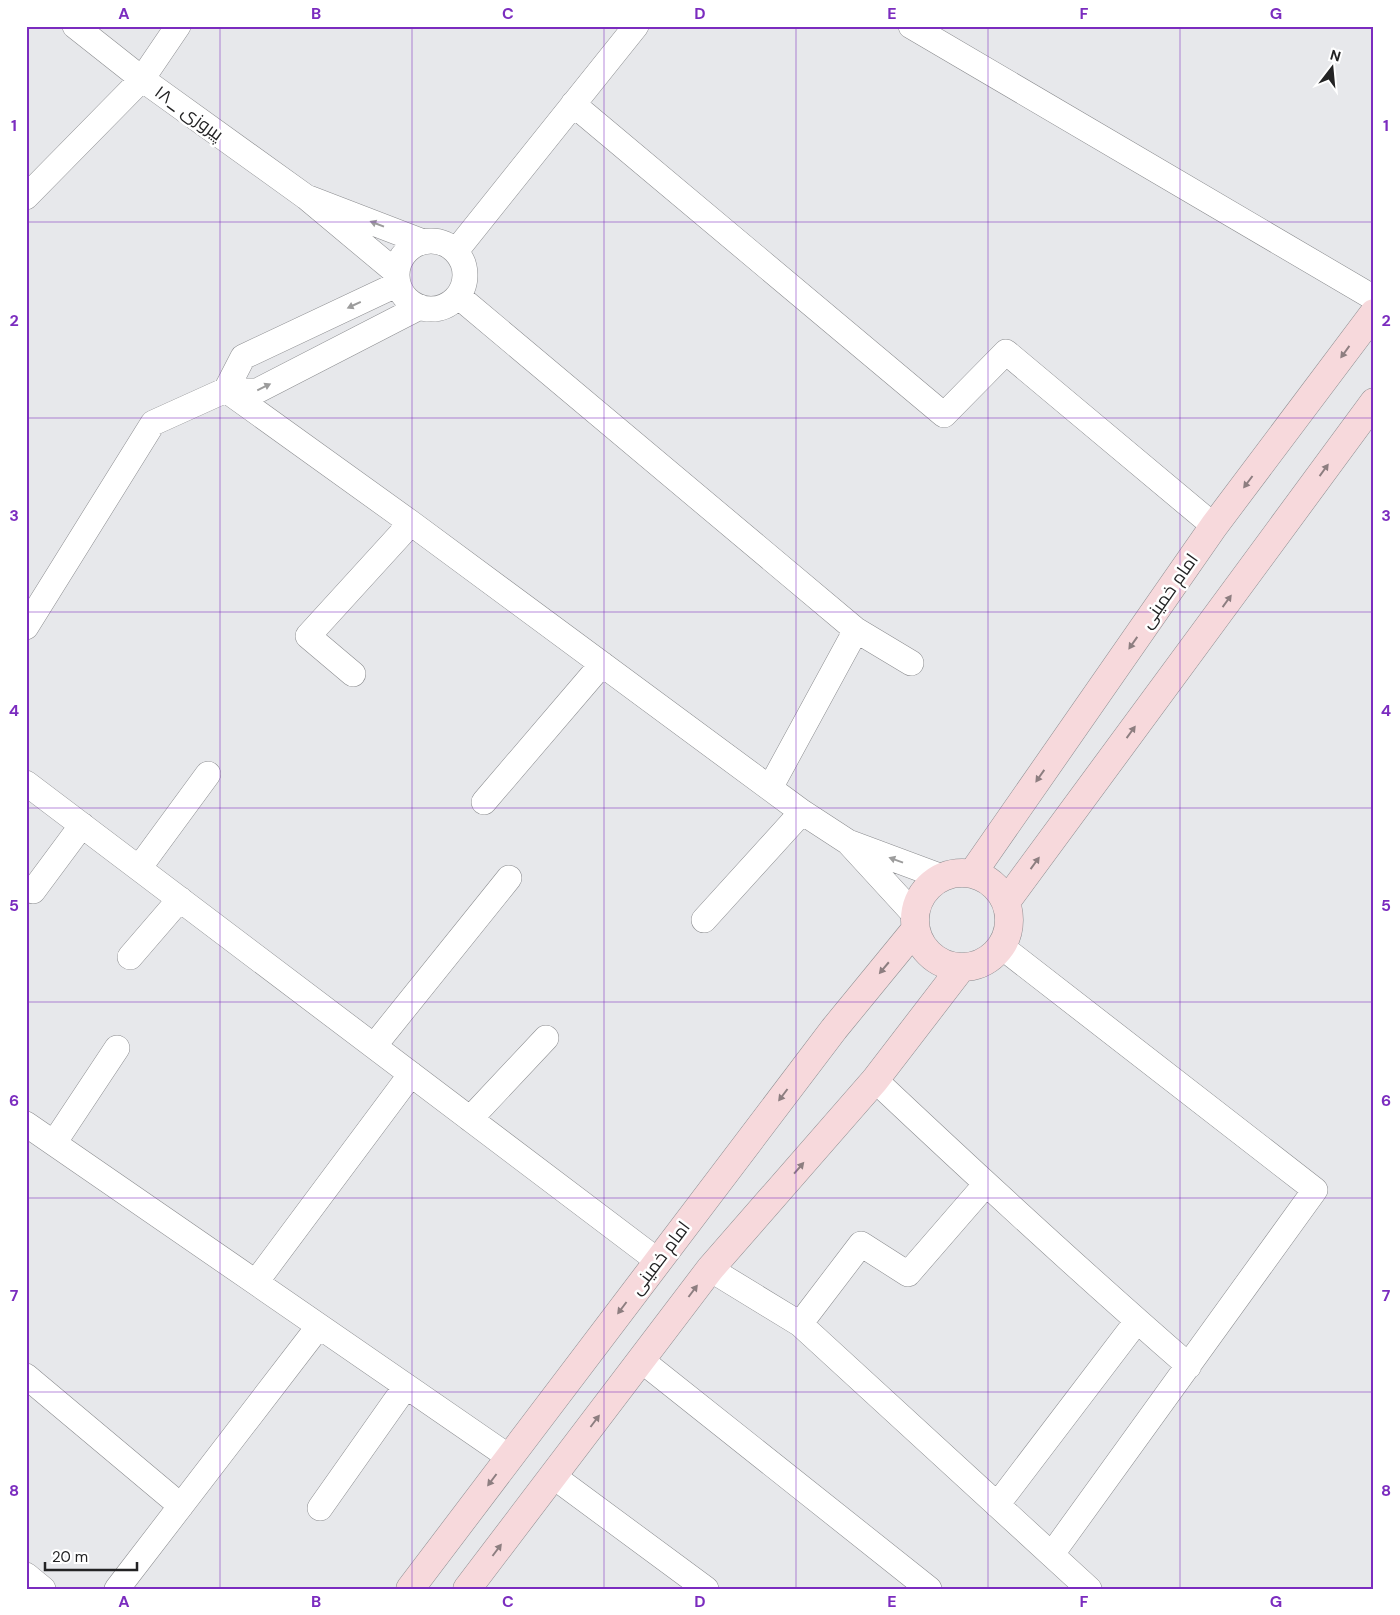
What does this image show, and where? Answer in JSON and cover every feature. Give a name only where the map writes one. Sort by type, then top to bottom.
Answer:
[{"type":"main road","name":"امام خمینی","points":[[972,874],[1214,526],[1374,312]]},
{"type":"main road","points":[[1006,902],[1374,402]]},
{"type":"main road","points":[[956,873],[972,874],[986,880],[998,889],[1006,902],[1010,918],[1008,932],[1002,947],[991,958],[977,966],[961,968],[945,965],[932,957],[921,945],[915,922],[919,898],[929,886],[942,877],[956,873]]},
{"type":"main road","name":"امام خمینی","points":[[410,1589],[915,922]]},
{"type":"main road","points":[[467,1589],[710,1269],[875,1080],[961,968]]},
{"type":"street","name":"پیروزی _۱۸","points":[[75,26],[142,79],[306,197]]},
{"type":"street","points":[[26,197],[142,79],[178,26]]},
{"type":"street","points":[[456,251],[636,26]]},
{"type":"street","points":[[911,26],[1374,298]]},
{"type":"street","points":[[573,104],[944,415],[1006,352],[1214,526]]},
{"type":"street","points":[[306,197],[423,242]]},
{"type":"street","points":[[306,197],[397,279],[403,294],[410,303],[420,308],[431,310],[453,303],[466,283],[466,271],[456,251],[446,244],[435,241],[423,242],[413,246],[405,253],[399,262],[397,279]]},
{"type":"street","points":[[226,390],[244,357],[397,279]]},
{"type":"street","points":[[458,296],[856,630],[911,663]]},
{"type":"street","points":[[26,627],[153,423],[226,390],[257,391],[420,308]]},
{"type":"street","points":[[226,390],[411,523],[802,812],[848,842],[942,877]]},
{"type":"street","points":[[353,674],[308,636],[411,523]]},
{"type":"street","points":[[770,788],[856,630]]},
{"type":"street","points":[[484,802],[602,664]]},
{"type":"street","points":[[139,868],[208,774]]},
{"type":"street","points":[[26,783],[658,1260]]},
{"type":"street","points":[[704,920],[802,812]]},
{"type":"street","points":[[33,891],[82,825]]},
{"type":"street","points":[[848,842],[915,922]]},
{"type":"street","points":[[374,1046],[509,878]]},
{"type":"street","points":[[130,958],[180,899]]},
{"type":"street","points":[[1002,947],[1315,1190],[1052,1554]]},
{"type":"street","points":[[470,1119],[546,1038]]},
{"type":"street","points":[[54,1143],[117,1048]]},
{"type":"street","points":[[256,1282],[411,1074]]},
{"type":"street","points":[[875,1080],[986,1184],[1189,1366]]},
{"type":"street","points":[[26,1124],[509,1457]]},
{"type":"street","points":[[800,1324],[860,1244],[908,1274],[986,1184]]},
{"type":"street","points":[[710,1269],[800,1324],[1089,1589]]},
{"type":"street","points":[[997,1505],[1137,1321]]},
{"type":"street","points":[[116,1589],[319,1326]]},
{"type":"street","points":[[641,1360],[929,1589]]},
{"type":"street","points":[[26,1376],[181,1506]]},
{"type":"street","points":[[320,1508],[406,1386]]},
{"type":"street","points":[[553,1476],[706,1589]]},
{"type":"street","points":[[26,1575],[43,1589]]}]
